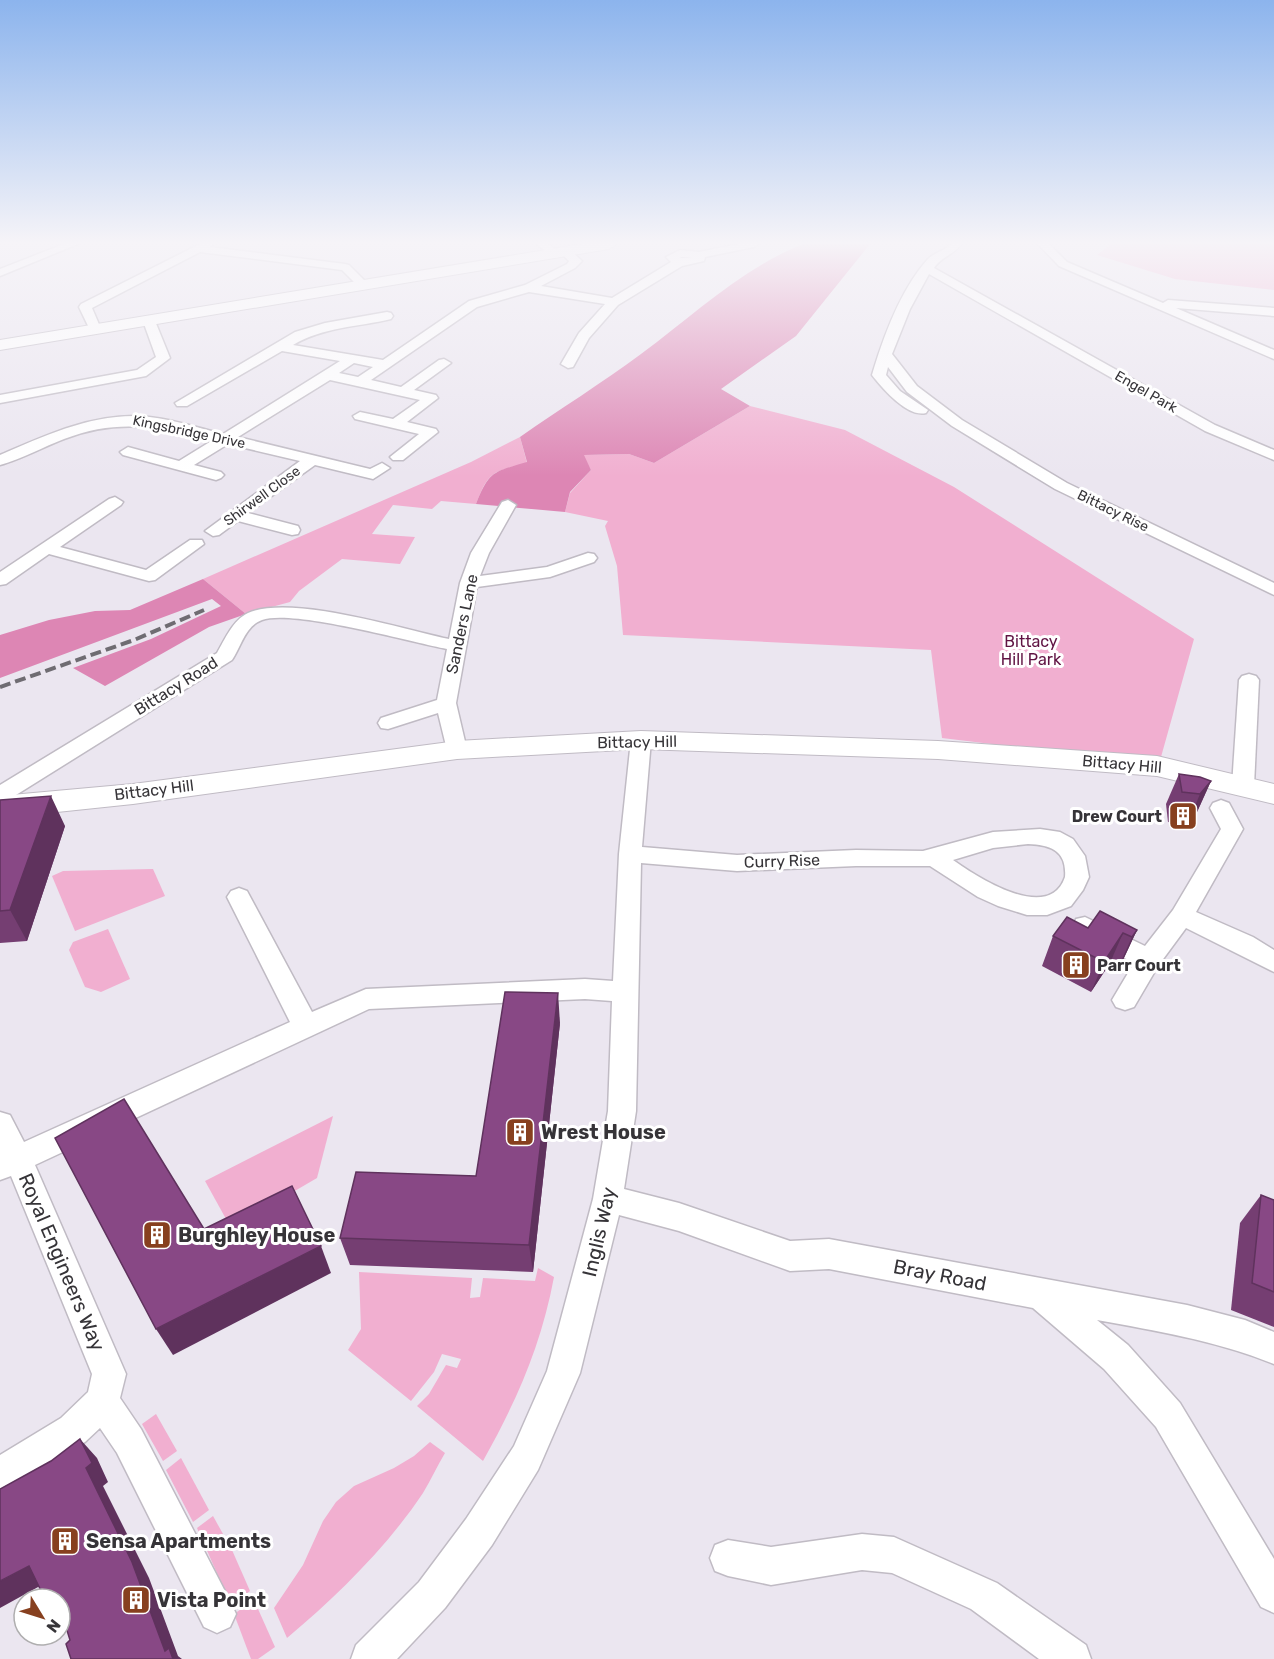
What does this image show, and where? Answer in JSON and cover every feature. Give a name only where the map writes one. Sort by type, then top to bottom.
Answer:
[{"type":"main road","points":[[0,345],[146,321]]},
{"type":"main road","name":"Bittacy Hill","points":[[0,807],[133,794],[457,750],[641,740],[938,750],[1157,766],[1274,794]]},
{"type":"street","points":[[92,321],[95,329]]},
{"type":"street","points":[[0,399],[141,374],[163,358],[149,321]]},
{"type":"street","points":[[182,403],[300,335],[325,327],[356,321]]},
{"type":"street","points":[[360,382],[448,321]]},
{"type":"street","points":[[568,364],[584,336],[597,321]]},
{"type":"street","name":"Bittacy Rise","points":[[897,321],[884,353],[879,375],[895,394],[922,411],[957,423],[1061,486],[1274,590]]},
{"type":"street","name":"Engel Park","points":[[1022,321],[1210,428],[1274,455]]},
{"type":"street","points":[[1194,321],[1274,355]]},
{"type":"street","points":[[1211,329],[1222,321]]},
{"type":"street","points":[[278,346],[386,365]]},
{"type":"street","points":[[181,466],[352,358]]},
{"type":"street","points":[[404,392],[444,363]]},
{"type":"street","points":[[327,375],[431,398],[396,424]]},
{"type":"street","points":[[360,416],[431,432],[398,457]]},
{"type":"street","name":"Kingsbridge Drive","points":[[0,460],[82,427],[104,421],[125,419],[160,423],[373,474],[382,468]]},
{"type":"street","points":[[128,452],[216,475]]},
{"type":"street","name":"Shirwell Close","points":[[213,531],[312,460]]},
{"type":"street","points":[[0,580],[115,502]]},
{"type":"street","name":"Sanders Lane","points":[[457,750],[446,703],[469,583],[480,553],[508,506]]},
{"type":"street","points":[[236,514],[292,530]]},
{"type":"street","points":[[45,548],[148,576],[196,544]]},
{"type":"street","points":[[469,583],[550,572],[588,558]]},
{"type":"street","name":"Bittacy Road","points":[[0,795],[225,656],[240,628],[257,615],[295,613],[457,646]]},
{"type":"street","points":[[1243,786],[1249,680]]},
{"type":"street","points":[[388,723],[446,703]]},
{"type":"street","name":"Inglis Way","points":[[369,1659],[432,1595],[479,1532],[526,1458],[563,1373],[608,1199],[622,1111],[630,854],[641,740]]},
{"type":"street","points":[[1125,1000],[1149,959],[1182,916],[1232,829],[1221,808]]},
{"type":"street","name":"Curry Rise","points":[[630,854],[750,863],[935,858],[987,840],[1023,836],[1054,838],[1069,847],[1077,861],[1078,877],[1072,890],[1062,901],[1047,908],[1030,908],[1012,902],[955,873],[935,858]]},
{"type":"street","points":[[239,897],[306,1027]]},
{"type":"street","points":[[1182,916],[1244,944],[1274,962]]},
{"type":"street","points":[[1086,926],[1149,959]]},
{"type":"street","points":[[9,1163],[366,999],[585,989],[624,992]]},
{"type":"street","name":"Royal Engineers Way","points":[[0,1124],[9,1163],[109,1374],[102,1402]]},
{"type":"street","name":"Bray Road","points":[[608,1199],[679,1216],[790,1256],[829,1254],[1212,1326],[1274,1348]]},
{"type":"street","points":[[1041,1294],[1116,1357],[1168,1415],[1274,1594]]},
{"type":"street","points":[[0,1475],[73,1430],[102,1402],[129,1441],[217,1614]]},
{"type":"street","points":[[728,1558],[771,1566],[862,1552],[894,1556],[984,1596],[1072,1659]]},
{"type":"green space","name":"Bittacy Hill Park","points":[[750,406],[845,430],[954,487],[1194,639],[1161,757],[1000,745],[942,738],[931,650],[623,635],[617,566],[605,526],[608,521],[565,512],[570,493],[591,470],[583,455],[629,454],[654,463]]},
{"type":"green space","points":[[520,437],[527,463],[499,471],[489,478],[476,504],[441,501],[432,509],[393,505],[372,534],[415,537],[400,564],[342,559],[299,591],[290,602],[246,614],[203,579],[471,462]]},
{"type":"green space","points":[[153,869],[165,896],[75,931],[52,876],[63,871]]},
{"type":"green space","points":[[108,929],[130,979],[101,992],[85,987],[69,950],[73,942]]},
{"type":"green space","points":[[333,1116],[317,1178],[231,1228],[205,1181]]},
{"type":"green space","points":[[538,1268],[554,1277],[549,1302],[535,1349],[517,1394],[483,1461],[417,1406],[429,1394],[446,1365],[457,1368],[461,1359],[442,1354],[434,1372],[411,1401],[348,1350],[361,1329],[359,1272],[472,1278],[470,1298],[480,1297],[483,1278],[535,1281]]},
{"type":"green space","points":[[156,1414],[177,1451],[163,1461],[142,1424]]},
{"type":"green space","points":[[430,1442],[445,1453],[409,1513],[360,1570],[324,1606],[287,1638],[274,1608],[303,1565],[323,1521],[336,1502],[354,1486],[394,1468],[414,1456]]},
{"type":"green space","points":[[181,1458],[209,1510],[193,1522],[166,1470]]},
{"type":"green space","points":[[213,1516],[232,1550],[250,1591],[231,1605],[197,1528]]},
{"type":"green space","points":[[254,1600],[275,1647],[258,1659],[251,1659],[234,1614]]},
{"type":"shaded area","points":[[684,321],[808,321],[796,336],[721,389],[750,406],[654,463],[629,454],[584,455],[591,470],[570,492],[565,512],[476,504],[485,485],[494,474],[527,462],[520,437]]},
{"type":"shaded area","points":[[203,579],[246,614],[209,627],[105,686],[73,668],[151,639],[221,606],[212,599],[0,678],[0,635],[49,620],[95,611],[130,610]]},
{"type":"building","points":[[1179,774],[1211,781],[1200,794],[1182,792]]},
{"type":"building","points":[[51,796],[10,910],[0,911],[0,800]]},
{"type":"building","points":[[1100,911],[1137,930],[1132,937],[1123,933],[1104,962],[1053,936],[1067,917],[1088,928]]},
{"type":"building","name":"Wrest House","points":[[505,992],[558,993],[529,1245],[340,1238],[356,1172],[476,1176]]},
{"type":"building","name":"Burghley House","points":[[124,1099],[204,1229],[292,1186],[321,1246],[156,1329],[55,1138]]},
{"type":"building","points":[[1261,1195],[1274,1200],[1274,1292],[1252,1283]]},
{"type":"building","points":[[80,1439],[92,1463],[86,1468],[132,1562],[165,1651],[169,1648],[173,1659],[71,1659],[67,1647],[72,1647],[72,1587],[39,1587],[29,1566],[0,1581],[0,1489],[51,1461]]},
{"type":"railway","points":[[0,687],[134,640],[204,610]]},
{"type":"place","name":"Drew Court","points":[[1183,816]]},
{"type":"place","name":"Parr Court","points":[[1076,965]]},
{"type":"place","name":"Wrest House","points":[[520,1132]]},
{"type":"place","name":"Burghley House","points":[[157,1235]]},
{"type":"place","name":"Sensa Apartments","points":[[65,1541]]},
{"type":"place","name":"Vista Point","points":[[136,1600]]}]
